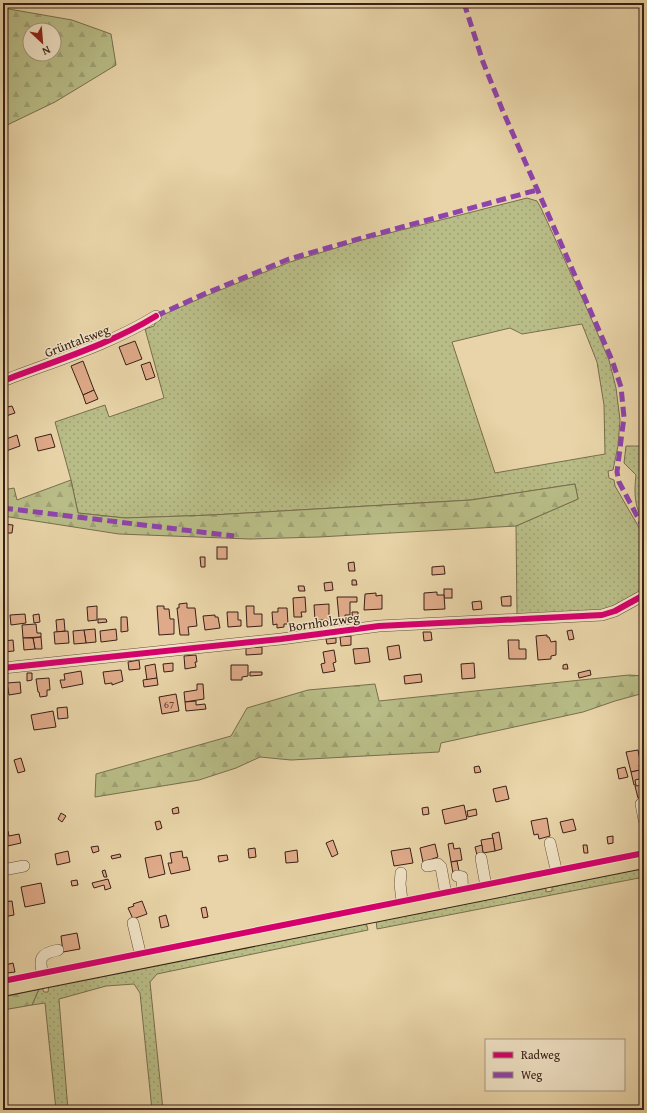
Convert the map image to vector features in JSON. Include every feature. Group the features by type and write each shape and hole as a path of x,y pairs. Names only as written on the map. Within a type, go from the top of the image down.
{"main road":[{"path":"3,989 644,861"}],"street":[{"name":"Grüntalsweg","path":"3,381 116,338 156,316"},
{"name":"Bornholzweg","path":"3,668 273,640 379,626 602,615 615,611 644,595"},
{"path":"641,804 644,820"},
{"path":"550,843 558,878"},
{"path":"481,858 487,892"},
{"path":"427,866 438,864 441,867 447,900"},
{"path":"3,870 24,866"},
{"path":"401,873 400,884 403,909"},
{"path":"457,876 462,877 463,897"},
{"path":"133,923 142,961"},
{"path":"43,981 40,962 47,952 58,950"}],"green space":[{"path":"3,8 72,20 111,34 116,65 55,102 3,127"},
{"path":"527,198 537,201 609,360 616,388 620,420 618,446 613,470 608,471 609,478 614,480 615,486 644,536 644,590 611,608 596,613 517,614 516,526 578,499 575,484 471,500 212,515 125,518 78,513 71,480 55,422 105,405 109,417 164,398 145,329 154,326 158,317 208,295 290,262 362,240","holes":["582,324 597,362 604,405 605,454 495,473 452,342 510,328 522,334"]},
{"path":"626,446 644,446 644,522 638,511 635,487 636,475 624,463"},
{"path":"71,480 78,513 125,518 212,515 471,500 575,484 578,499 516,526 319,537 250,539 119,534 3,516 3,490 14,488 17,500"},
{"path":"629,675 644,676 644,693 583,712 441,743 439,752 291,760 260,757 236,768 199,780 95,797 96,774 231,736 247,708 308,690 375,684 379,701"},
{"path":"644,866 644,877 377,929 376,920 537,887 537,890 546,888 546,892 552,891 552,887 558,886 558,883"},
{"path":"366,922 368,930 157,974 150,982 163,1110 152,1110 140,993 134,984 106,986 59,999 68,1110 56,1110 45,1003 32,1005 39,989 3,997 3,994 42,988 44,992 48,992 49,985"},
{"path":"39,989 32,1005 3,1010 3,997"}],"building":[{"path":"135,341 142,359 126,365 119,347"},
{"path":"83,361 94,390 83,395 71,366"},
{"path":"150,362 155,377 146,380 141,365"},
{"path":"94,390 98,399 86,404 83,395"},
{"path":"12,406 15,413 3,417 3,408"},
{"path":"51,434 55,447 38,451 35,438"},
{"path":"17,435 20,446 6,451 3,440"},
{"path":"3,524 13,525 12,533 3,533"},
{"path":"217,547 227,547 227,559 217,559"},
{"path":"200,557 205,557 205,567 201,567"},
{"path":"354,562 355,571 349,571 348,563"},
{"path":"444,566 445,574 432,575 432,567"},
{"path":"352,580 356,580 357,585 352,585"},
{"path":"332,582 333,590 325,591 324,583"},
{"path":"298,586 304,586 305,591 299,591"},
{"path":"444,589 452,589 452,598 444,598"},
{"path":"437,592 437,595 444,595 445,609 424,610 424,593"},
{"path":"376,593 376,596 382,595 382,609 364,610 365,594"},
{"path":"511,596 511,606 502,606 501,597"},
{"path":"305,597 306,612 301,612 302,617 294,617 293,598"},
{"path":"337,597 357,597 357,602 350,602 350,615 345,615 345,618 339,618"},
{"path":"481,601 482,609 473,610 472,602"},
{"path":"187,603 187,608 195,608 197,626 188,627 189,635 180,635 177,608 179,608 179,604"},
{"path":"329,604 329,620 315,620 314,605"},
{"path":"97,606 97,620 88,621 87,607"},
{"path":"157,606 164,606 164,609 169,609 170,619 174,619 174,634 159,635"},
{"path":"246,606 254,606 254,614 262,614 262,626 247,627"},
{"path":"278,608 287,608 288,624 284,624 284,627 277,628 277,624 273,625 272,612 278,612"},
{"path":"227,612 238,612 238,620 241,620 241,626 228,627"},
{"path":"352,612 358,612 358,624 353,624"},
{"path":"25,614 26,623 11,625 10,615"},
{"path":"39,614 40,622 34,623 33,615"},
{"path":"215,615 215,617 218,617 220,628 205,630 203,616"},
{"path":"121,617 127,617 128,631 121,632"},
{"path":"64,619 65,631 57,632 56,620"},
{"path":"98,619 106,619 107,622 98,623"},
{"path":"36,624 37,633 41,633 41,637 23,638 22,625"},
{"path":"95,629 96,642 86,643 84,630"},
{"path":"116,629 117,640 101,642 100,631"},
{"path":"84,630 86,643 74,644 73,631"},
{"path":"572,630 574,639 569,640 567,631"},
{"path":"68,631 69,643 55,644 54,632"},
{"path":"423,632 431,632 432,640 424,641"},
{"path":"547,635 551,642 556,641 556,655 551,656 551,659 538,660 536,636"},
{"path":"351,636 351,645 341,646 340,637"},
{"path":"41,637 42,649 35,649 33,638"},
{"path":"23,638 33,638 35,649 24,650"},
{"path":"336,638 336,643 327,644 326,639"},
{"path":"13,640 14,651 3,652 3,641"},
{"path":"508,640 519,640 519,649 526,649 526,659 509,659"},
{"path":"399,645 401,658 389,660 387,647"},
{"path":"262,647 262,654 246,655 246,648"},
{"path":"368,648 370,662 355,664 353,649"},
{"path":"334,650 336,662 333,663 335,671 323,673 321,664 325,663 323,652"},
{"path":"196,655 196,667 185,669 184,656"},
{"path":"139,660 140,669 129,670 128,662"},
{"path":"173,663 173,671 164,672 163,664"},
{"path":"474,663 475,678 462,679 461,664"},
{"path":"155,664 157,678 147,680 145,666"},
{"path":"567,664 568,669 563,669 563,665"},
{"path":"231,665 248,665 248,676 242,677 242,680 231,680"},
{"path":"121,670 123,681 112,685 112,683 105,684 103,672"},
{"path":"590,670 591,675 579,678 578,673"},
{"path":"81,671 83,684 62,688 60,680 65,680 64,674"},
{"path":"250,672 262,672 262,675 250,676"},
{"path":"27,673 32,673 32,680 27,681"},
{"path":"421,674 422,682 405,684 404,676"},
{"path":"49,678 50,690 47,690 47,696 40,697 36,679"},
{"path":"157,678 158,685 144,687 143,680"},
{"path":"20,682 21,693 9,695 7,683"},
{"path":"197,684 203,684 204,699 185,702 184,692 197,690"},
{"path":"176,694 179,711 162,714 159,697"},
{"path":"196,701 196,705 205,704 206,709 186,711 185,702"},
{"path":"67,707 68,718 58,719 57,708"},
{"path":"53,711 56,727 34,730 31,715"},
{"path":"638,750 641,765 639,765 640,770 631,772 626,752"},
{"path":"21,758 25,771 18,773 14,760"},
{"path":"479,766 481,772 475,773 474,767"},
{"path":"625,767 628,777 619,779 617,769"},
{"path":"644,769 644,778 635,780 636,785 634,785 631,772"},
{"path":"644,785 644,797 638,798 635,786"},
{"path":"506,786 509,799 496,802 493,789"},
{"path":"464,805 467,819 445,824 442,810"},
{"path":"178,807 179,813 173,814 172,809"},
{"path":"428,807 429,814 423,815 422,808"},
{"path":"476,809 477,815 468,817 467,811"},
{"path":"61,813 66,816 62,822 58,819"},
{"path":"547,818 550,836 539,839 538,834 534,835 531,821"},
{"path":"573,819 576,830 563,833 560,822"},
{"path":"160,821 162,828 157,830 155,822"},
{"path":"8,831 9,836 19,834 21,843 3,847 3,832"},
{"path":"499,832 502,849 495,851 492,834"},
{"path":"613,836 613,843 608,844 607,837"},
{"path":"493,838 495,851 483,853 481,840"},
{"path":"333,840 338,854 332,857 326,843"},
{"path":"453,843 454,849 460,848 462,860 451,862 448,844"},
{"path":"435,844 438,857 423,862 420,848"},
{"path":"482,845 483,853 477,855 475,847"},
{"path":"583,845 587,845 588,853 584,853"},
{"path":"98,846 99,851 93,853 91,847"},
{"path":"255,848 256,857 249,858 248,849"},
{"path":"410,848 413,863 394,866 391,851"},
{"path":"297,850 298,862 286,863 285,852"},
{"path":"68,851 70,862 57,865 55,854"},
{"path":"182,851 183,858 187,857 190,870 171,874 168,863 172,863 170,853"},
{"path":"120,854 121,857 112,859 111,856"},
{"path":"161,855 165,874 149,878 145,858"},
{"path":"227,855 228,860 219,862 218,856"},
{"path":"457,861 459,871 453,873 451,862"},
{"path":"105,870 107,877 104,877 102,871"},
{"path":"108,879 111,888 105,890 104,885 94,888 92,883"},
{"path":"77,880 78,885 72,886 71,881"},
{"path":"41,883 45,903 25,907 21,887"},
{"path":"12,901 14,915 3,917 3,902"},
{"path":"142,901 147,914 133,919 128,908 134,906 133,904"},
{"path":"206,907 208,917 203,918 201,908"},
{"path":"166,915 169,926 161,928 159,917"},
{"path":"77,933 80,949 63,952 61,936"},
{"path":"13,963 15,972 7,973 5,965"}],"marked path":[{"path":"464,3 483,62 502,109 612,360 621,387 624,417 617,472 619,482 644,529"},
{"path":"156,316 204,294 289,259 537,190"},
{"path":"3,508 234,536"}],"cycle path":[{"path":"3,381 119,336 156,316"},
{"path":"3,668 281,639 379,626 602,615 615,611 644,595"},
{"path":"3,981 644,853"}]}
